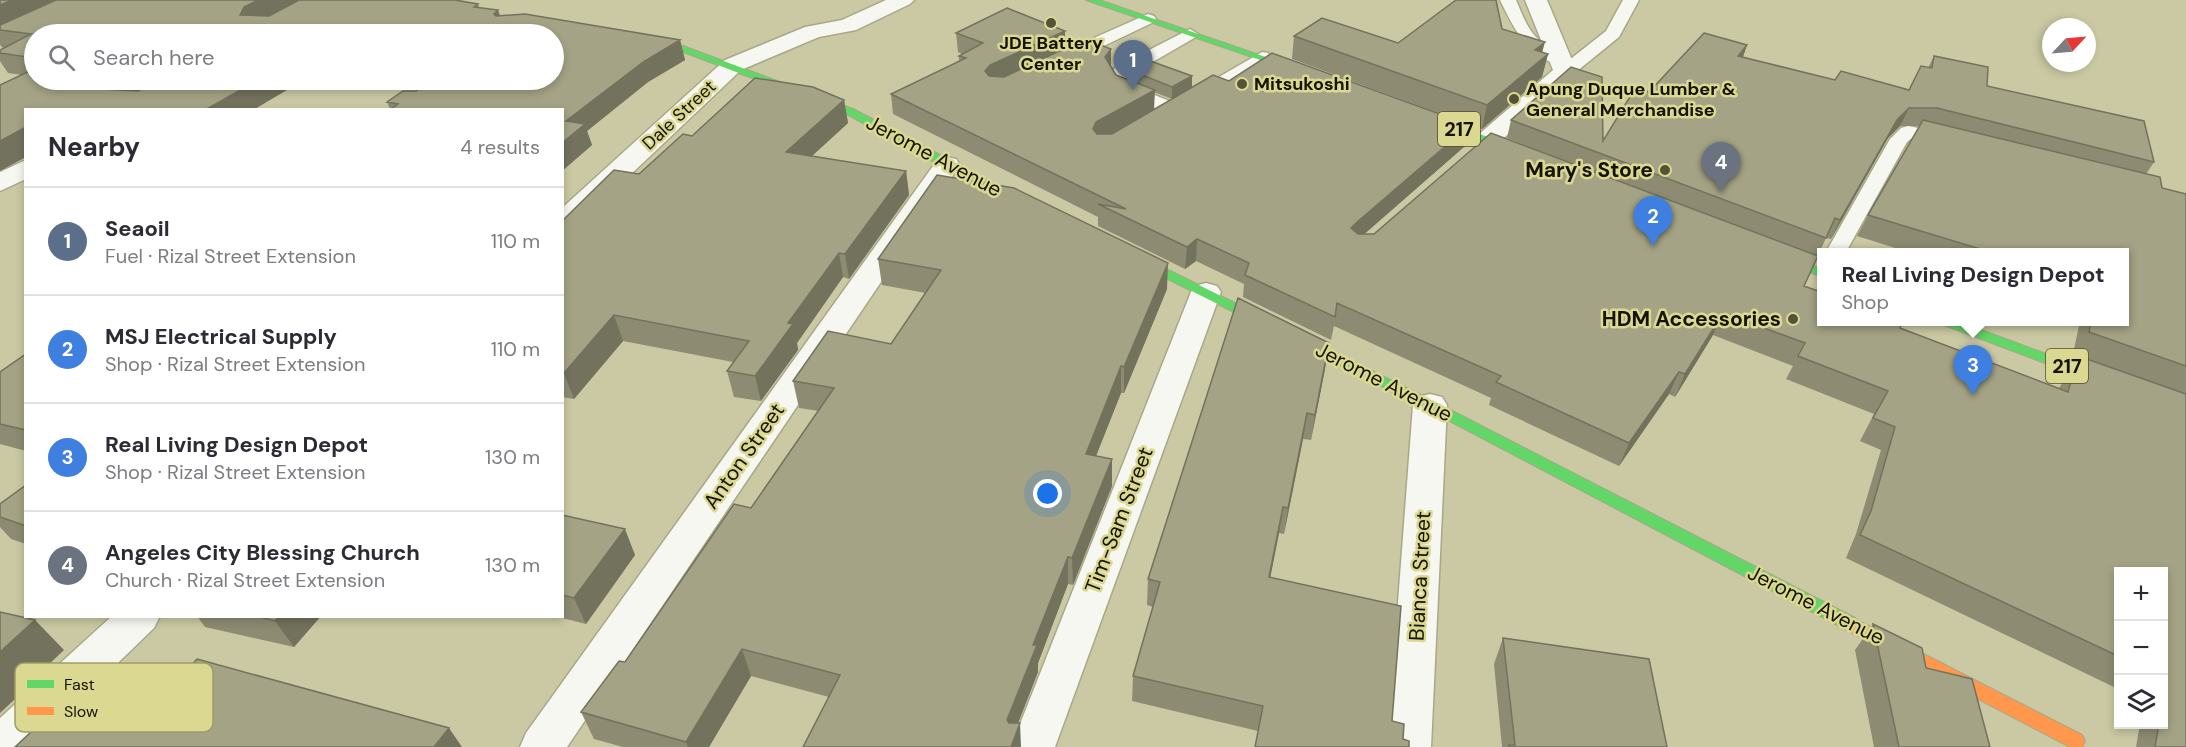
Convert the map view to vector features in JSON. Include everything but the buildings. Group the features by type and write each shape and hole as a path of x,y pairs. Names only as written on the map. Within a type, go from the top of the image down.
{"street":[{"name":"Dale Street","path":"813,32 828,19 864,0"},
{"name":"Dale Street","path":"564,222 733,65 813,32 848,25 903,0"},
{"path":"1090,0 1316,76"},
{"path":"1479,146 1563,65 1539,13 1536,0"},
{"name":"Jerome Avenue","path":"623,37 680,48 733,65 849,111 947,165 1040,211"},
{"name":"217","path":"1412,112 1479,146 1537,159"},
{"name":"Anton Street","path":"542,747 947,165"},
{"path":"0,183 24,169"},
{"name":"Jerome Avenue","path":"1113,246 1430,405 2076,741"},
{"path":"1756,247 1817,271"},
{"name":"Tim-Sam Street","path":"1033,747 1206,292"},
{"name":"217","path":"1962,326 2186,411"},
{"name":"Bianca Street","path":"1409,747 1430,405"},
{"path":"90,663 138,618"},
{"path":"0,747 16,732"}],"lane":[{"path":"1508,0 1528,41 1535,48 1563,65 1613,34 1631,0"},
{"path":"1050,65 1148,19"},
{"path":"1173,109 1123,88 1116,77 1122,71 1190,34"},
{"path":"1155,120 1262,57"},
{"path":"1838,248 1899,139 1908,132 1961,142"}],"traffic: fast":[{"path":"1090,0 1307,73"},
{"path":"638,40 680,48 849,111 947,165 1023,202"},
{"path":"1426,117 1527,155"},
{"path":"1769,252 1817,271"},
{"path":"1128,254 1430,405 1849,623"},
{"path":"1960,326 2186,411"}],"traffic: slow":[{"path":"1849,623 2076,741"}],"place":[{"name":"JDE Battery Center","path":"1051,23"},
{"name":"Mitsukoshi","path":"1242,84"},
{"name":"Seaoil","path":"1133,90"},
{"name":"Apung Duque Lumber & General Merchandise","path":"1514,99"},
{"name":"Mary's Store","path":"1665,170"},
{"name":"Angeles City Blessing Church","path":"1721,192"},
{"name":"MSJ Electrical Supply","path":"1653,246"},
{"name":"HDM Accessories","path":"1793,319"},
{"name":"Real Living Design Depot","path":"1973,395"}]}
